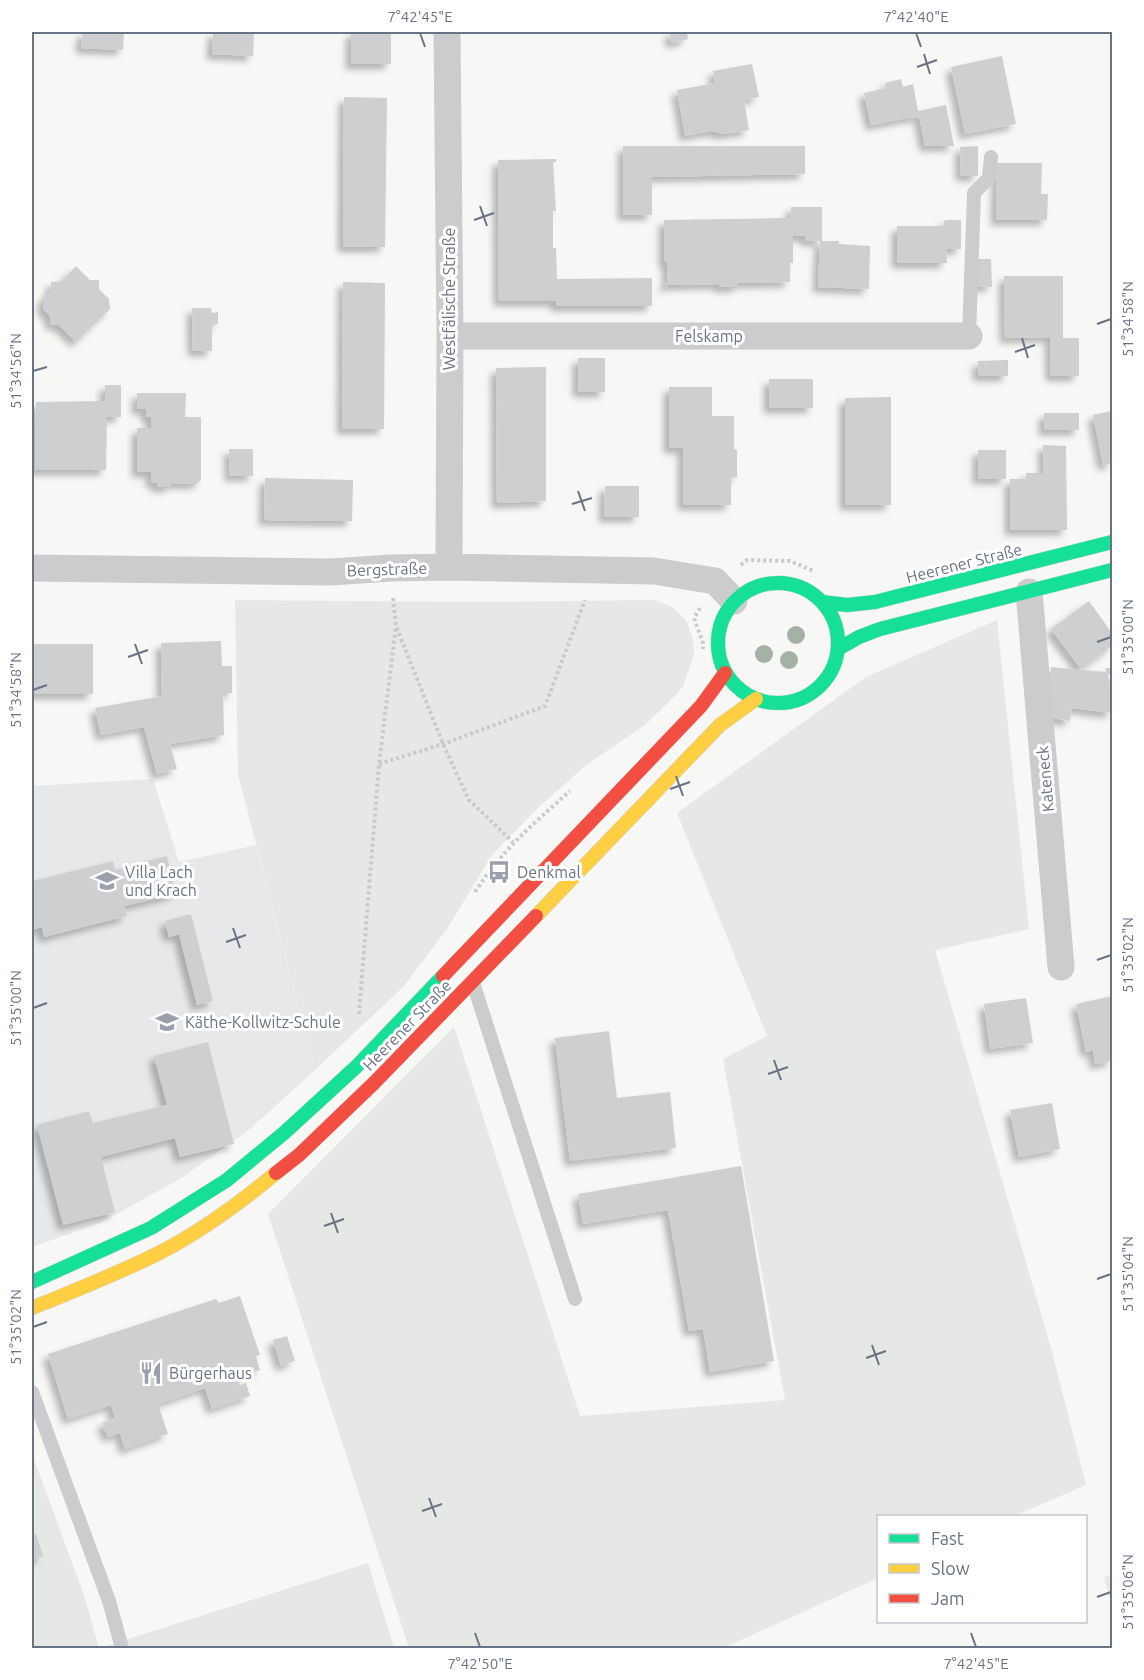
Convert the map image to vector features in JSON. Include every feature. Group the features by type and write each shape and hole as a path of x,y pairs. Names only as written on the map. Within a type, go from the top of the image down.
{"main road":[{"name":"Heerener Straße","path":"822,602 847,605 875,602 1113,542"},
{"path":"725,673 738,688 756,699 774,703 792,701 809,694 823,683 833,667 838,649 859,637 880,629 1113,570"},
{"name":"Heerener Straße","path":"32,1282 151,1228 227,1180 284,1133 364,1059 701,706 725,673 719,658 717,643 719,628 725,613 734,601 750,589 768,583 788,583 806,590 822,602 832,616 837,632 838,649"},
{"name":"Heerener Straße","path":"32,1308 98,1281 164,1250 241,1202 299,1155 374,1083 720,725 756,699"}],"street":[{"name":"Westfälische Straße","path":"447,32 450,336 449,567"},
{"name":"Felskamp","path":"450,336 969,336"},
{"name":"Bergstraße","path":"32,568 330,572 449,567 654,571 715,581"},
{"path":"715,581 734,601"},
{"name":"Kateneck","path":"1029,592 1061,967"}],"lane":[{"path":"969,336 974,193 989,178 992,157"},
{"path":"473,981 576,1299"},
{"path":"32,1392 109,1601 122,1648"}],"path":[{"path":"359,1017 379,764 396,626 391,568"},
{"path":"379,764 443,744 545,706 596,571"},
{"path":"703,654 703,643 694,618 715,581"},
{"path":"396,626 443,744 469,800 513,842"},
{"path":"472,896 491,867 513,842 573,789"}],"shaded area":[{"path":"235,600 483,602 655,600 672,607 682,616 687,622 693,640 694,655 683,686 678,693 646,724 585,766 539,807 492,855 447,929 404,986 315,1070 238,775"},
{"path":"997,620 1029,929 935,950 1051,1348 1086,1485 1016,1515 877,1515 877,1578 723,1648 409,1648 268,1214 454,1027 580,1416 785,1400 723,1059 767,1036 677,813 866,677"},
{"name":"Käthe-Kollwitz-Schule","path":"153,779 179,862 256,845 315,1070 250,1129 180,1179 100,1223 32,1247 32,786"},
{"path":"32,1454 84,1595 99,1648 32,1648"},
{"path":"368,1563 394,1648 100,1648"},
{"path":"1112,1574 1112,1607 1104,1577"}],"building":[{"path":"82,32 124,32 123,50 81,48"},
{"path":"213,32 254,32 253,56 212,54"},
{"path":"351,32 391,32 391,64 351,64"},
{"path":"669,32 687,32 688,39 672,43"},
{"path":"1002,56 1016,124 965,134 951,67"},
{"path":"752,64 759,97 744,100 749,130 724,134 711,131 685,136 677,90 715,83 713,71"},
{"path":"901,79 903,87 913,84 918,111 946,105 954,146 925,146 919,116 871,125 864,93 886,88 885,83"},
{"path":"344,97 387,98 385,247 343,247"},
{"path":"623,146 805,146 805,174 652,177 652,215 623,215"},
{"path":"978,146 978,176 961,176 960,147"},
{"path":"556,159 556,162 553,162 556,211 553,211 553,248 556,248 557,279 652,278 652,306 556,306 556,301 499,301 498,160"},
{"path":"997,163 1042,163 1041,194 1048,194 1047,220 996,220"},
{"path":"791,207 822,207 822,241 870,246 869,289 818,287 820,241 805,240 805,236 793,236 790,282 738,283 738,287 719,287 719,284 667,285 665,289 665,282 668,282 667,262 664,262 664,220 790,218"},
{"path":"946,220 961,220 961,249 946,249 947,263 897,263 897,226 944,226"},
{"path":"978,259 991,259 992,287 978,286"},
{"path":"76,266 90,280 99,280 99,289 109,299 110,309 76,342 59,325 50,324 50,316 43,309 43,299 51,291 51,282 61,282"},
{"path":"1004,276 1063,276 1063,338 1079,338 1079,376 1051,376 1050,337 1005,338"},
{"path":"343,282 385,283 384,429 342,429"},
{"path":"192,308 211,308 212,313 218,312 218,324 212,325 212,351 193,351"},
{"path":"578,358 605,358 605,392 578,392"},
{"path":"1008,360 1008,376 978,376 978,361"},
{"path":"546,367 546,501 497,503 496,368"},
{"path":"769,379 813,379 813,408 769,408"},
{"path":"105,385 121,385 121,417 107,417 106,470 35,470 36,402 105,401"},
{"path":"669,387 712,387 712,416 734,416 737,477 731,478 731,505 683,505 683,448 669,448"},
{"path":"137,393 186,393 185,417 201,417 201,480 196,484 171,483 171,487 157,487 157,482 151,483 151,472 137,472 137,428 151,428 151,417 146,417 146,409 137,409"},
{"path":"891,397 891,505 845,505 845,398"},
{"path":"1112,411 1112,463 1103,465 1093,415"},
{"path":"1044,413 1079,413 1079,430 1044,430"},
{"path":"1043,445 1066,446 1067,530 1010,530 1010,479 1026,479 1026,473 1044,473"},
{"path":"229,449 253,449 253,476 230,476"},
{"path":"978,450 1006,450 1006,479 978,479"},
{"path":"265,478 353,480 352,521 264,520"},
{"path":"605,486 639,486 639,517 604,517"},
{"path":"1089,601 1112,633 1112,646 1081,669 1051,629"},
{"path":"221,641 222,666 232,666 232,693 223,693 224,735 170,744 177,769 157,774 144,727 101,735 95,708 162,696 161,643"},
{"path":"32,644 93,644 93,694 32,694"},
{"path":"1051,667 1106,672 1106,668 1111,668 1112,675 1108,674 1112,692 1112,713 1072,708 1070,721 1046,717"},
{"path":"167,856 176,894 124,906 127,916 44,937 42,927 32,930 32,881 113,861 115,870"},
{"path":"191,914 213,1001 197,1005 179,934 169,937 165,921"},
{"path":"1112,996 1112,1061 1095,1064 1093,1050 1086,1052 1076,1004"},
{"path":"1026,998 1033,1043 990,1049 984,1004"},
{"path":"609,1031 617,1098 670,1092 676,1148 570,1161 555,1038"},
{"path":"208,1042 234,1144 180,1157 175,1138 101,1157 115,1212 63,1225 37,1125 89,1111 93,1123 167,1105 154,1056"},
{"path":"1052,1103 1060,1149 1019,1157 1010,1110"},
{"path":"741,1166 774,1361 710,1372 703,1329 689,1331 668,1210 583,1224 578,1194"},
{"name":"Bürgerhaus","path":"240,1296 260,1355 256,1356 260,1370 237,1377 240,1385 246,1383 250,1396 212,1409 205,1388 158,1404 168,1434 125,1449 120,1433 108,1437 102,1423 115,1418 111,1405 68,1419 48,1354 216,1299 219,1303"},
{"path":"287,1336 295,1361 281,1366 273,1340"},
{"path":"36,1534 43,1556 32,1560 32,1535"}],"traffic: fast":[{"path":"822,602 847,605 875,602 1112,542"},
{"path":"838,649 859,637 880,629 1112,570"},
{"path":"778,583 801,588 820,601 833,620 838,643 833,666 820,685 801,698 778,703 755,698 736,685 723,666 718,643 723,620 736,601 755,588 778,583"},
{"path":"32,1282 151,1228 227,1180 284,1133 356,1067 443,976"}],"traffic: slow":[{"path":"536,916 720,725 756,699"},
{"path":"32,1308 114,1274 178,1243 221,1215 276,1173"}],"traffic: jam":[{"path":"443,976 701,706 725,673"},
{"path":"276,1173 299,1155 374,1083 536,916"}],"place":[{"name":"Denkmal","path":"499,872"},
{"name":"Villa Lach und Krach","path":"107,881"},
{"name":"Käthe-Kollwitz-Schule","path":"167,1022"},
{"name":"Bürgerhaus","path":"151,1373"}]}
